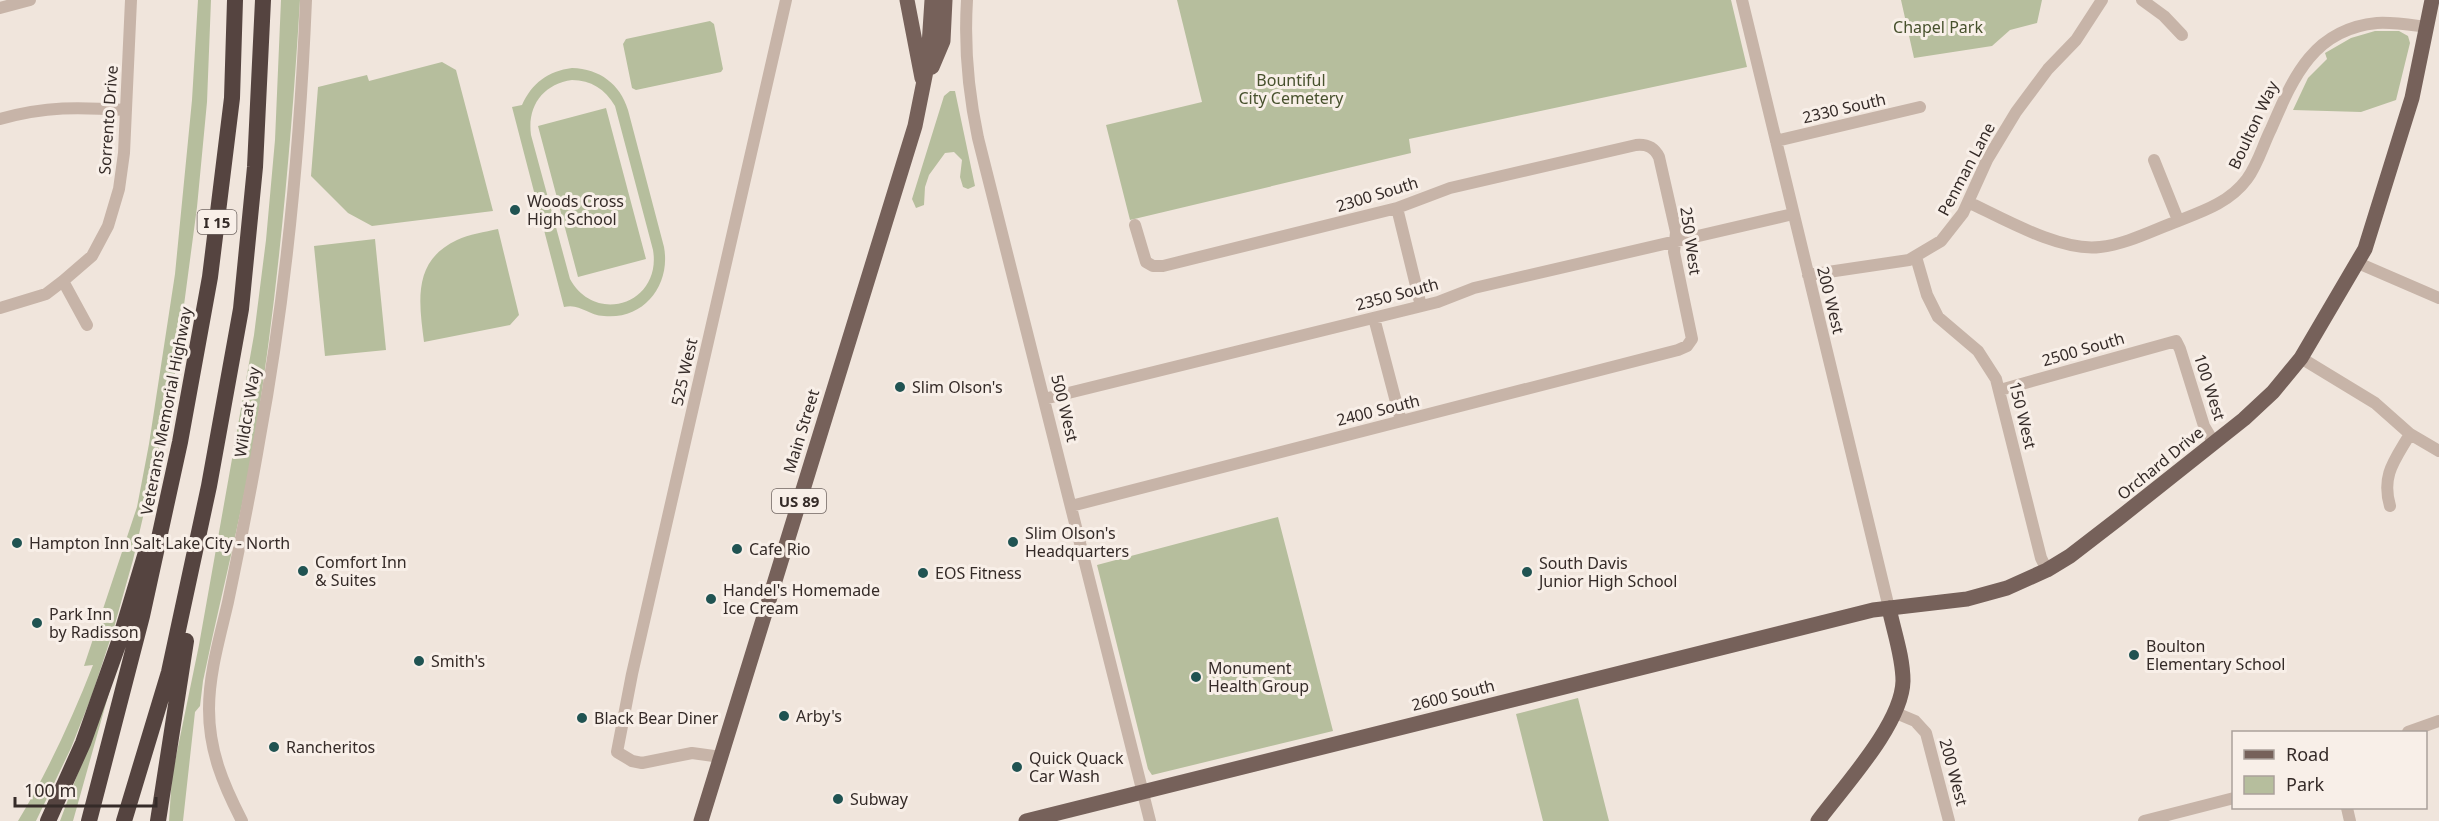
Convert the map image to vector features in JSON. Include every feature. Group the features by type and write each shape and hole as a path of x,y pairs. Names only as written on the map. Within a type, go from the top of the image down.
{"highway":[{"name":"Veterans Memorial Highway","path":"89,821 142,616 180,442 210,277 232,98 235,0"},
{"name":"I 15","path":"124,821 169,672 210,486 241,309 255,167 263,0"},
{"path":"48,821 83,743 119,642 180,442"},
{"path":"158,821 210,486"}],"main road":[{"path":"907,0 924,87"},
{"name":"US 89","path":"924,87 932,0"},
{"path":"924,87 943,41 945,0"},
{"name":"Orchard Drive","path":"1888,608 1946,602 1988,594 2048,570 2070,556 2214,443 2273,392 2301,358 2358,263 2378,213 2403,129 2432,0"},
{"name":"Main Street","path":"701,821 906,158 924,87"},
{"path":"1818,821 1887,729 1896,713 1902,693 1902,671 1888,608"},
{"name":"2600 South","path":"1026,821 1524,696 1888,608"}],"street":[{"path":"0,8 30,0"},
{"name":"Sorrento Drive","path":"0,308 46,294 92,256 108,226 119,189 126,110 131,0"},
{"name":"Wildcat Way","path":"242,821 224,785 216,762 210,736 209,701 243,534 266,406 278,322 296,154 306,0"},
{"name":"525 West","path":"721,757 692,753 642,763 632,761 617,752 629,684 786,0"},
{"name":"500 West","path":"967,0 965,44 973,114 1150,821"},
{"name":"200 West","path":"1742,0 1888,608"},
{"name":"Penman Lane","path":"1808,275 1900,262 1916,257 1933,247 1950,232 2011,119 2048,69 2076,40 2102,0"},
{"path":"2142,0 2164,16 2182,35"},
{"name":"Boulton Way","path":"1968,202 2059,243 2080,248 2113,245 2218,204 2242,186 2253,168 2295,75 2320,47 2338,35 2368,24 2389,23 2427,27"},
{"path":"0,119 27,111 68,107 126,110"},
{"name":"2330 South","path":"1776,141 1920,107"},
{"name":"2300 South","path":"1135,225 1144,259 1149,265 1163,266 1397,208 1450,188 1636,145 1650,147"},
{"name":"250 West","path":"1650,147 1659,158 1676,232 1674,252 1692,334 1691,343"},
{"path":"2154,160 2178,220"},
{"path":"1397,208 1421,306"},
{"name":"2350 South","path":"1044,399 1421,306 1444,300 1467,289 1793,214"},
{"name":"150 West","path":"1916,257 1927,296 1938,317 1978,351 1992,369 2000,390 2041,558 2048,570"},
{"path":"2358,263 2439,298"},
{"path":"63,281 87,325"},
{"path":"1374,318 1401,421"},
{"name":"2500 South","path":"2000,390 2176,341"},
{"name":"100 West","path":"2176,341 2204,426 2214,443"},
{"name":"2400 South","path":"1071,506 1678,350 1691,343"},
{"path":"2301,358 2375,403 2410,434 2439,451"},
{"path":"2390,506 2386,486 2387,477 2410,434"},
{"name":"200 West","path":"1896,713 1916,721 1926,733 1949,821"},
{"path":"2411,731 2439,721"},
{"path":"2144,821 2232,799"}],"green space":[{"path":"198,0 211,0 207,102 197,207 173,388 133,560 92,695 71,748 36,821 18,821 59,744 93,665 84,666 137,507 175,274 192,100"},
{"path":"281,0 300,0 283,219 263,382 243,498 203,681 200,706 195,712 183,821 169,821 172,776 199,645 254,335 275,140"},
{"name":"Bountiful City Cemetery","path":"1177,0 1731,0 1747,67 1409,139 1411,153 1130,220 1106,125 1202,102"},
{"name":"Chapel Park","path":"1901,0 2042,0 2037,23 2010,30 1992,46 1914,58"},
{"path":"710,21 714,24 723,69 721,72 636,90 632,88 623,44 626,39"},
{"path":"2375,31 2399,31 2408,36 2410,43 2396,100 2361,112 2293,110 2308,78 2327,59 2325,53 2351,38"},
{"path":"442,62 456,70 493,211 372,226 348,213 311,176 318,87 367,75 369,81"},
{"path":"572,68 591,71 607,80 620,93 628,110 664,247 665,261 659,287 642,306 618,316 598,315 575,307 564,307 512,107 522,105 531,90 542,79","holes":["572,80 597,87 615,106 653,250 653,268 647,284 638,295 625,302 610,304 595,302 581,293 570,279 531,135 530,124 539,98 553,86"]},
{"path":"950,91 955,91 975,186 968,189 963,187 960,177 962,160 954,152 945,153 929,175 925,187 924,205 916,208 912,199 944,96"},
{"path":"606,108 646,259 578,277 538,126"},
{"path":"498,229 519,315 510,325 424,342 420,298 425,271 432,259 442,249 457,240"},
{"path":"375,239 386,350 325,356 314,246"},
{"path":"1278,517 1333,731 1152,775 1148,769 1097,565"},
{"path":"112,682 73,821 60,821"},
{"path":"1578,698 1609,821 1543,821 1516,714"}],"place":[{"name":"Woods Cross High School","path":"515,210"},
{"name":"Slim Olson's","path":"900,387"},
{"name":"Slim Olson's Headquarters","path":"1013,542"},
{"name":"Hampton Inn Salt Lake City - North","path":"17,543"},
{"name":"Cafe Rio","path":"737,549"},
{"name":"Comfort Inn & Suites","path":"303,571"},
{"name":"South Davis Junior High School","path":"1527,572"},
{"name":"EOS Fitness","path":"923,573"},
{"name":"Handel's Homemade Ice Cream","path":"711,599"},
{"name":"Park Inn by Radisson","path":"37,623"},
{"name":"Boulton Elementary School","path":"2134,655"},
{"name":"Smith's","path":"419,661"},
{"name":"Monument Health Group","path":"1196,677"},
{"name":"Arby's","path":"784,716"},
{"name":"Black Bear Diner","path":"582,718"},
{"name":"Rancheritos","path":"274,747"},
{"name":"Quick Quack Car Wash","path":"1017,767"},
{"name":"Subway","path":"838,799"}]}
